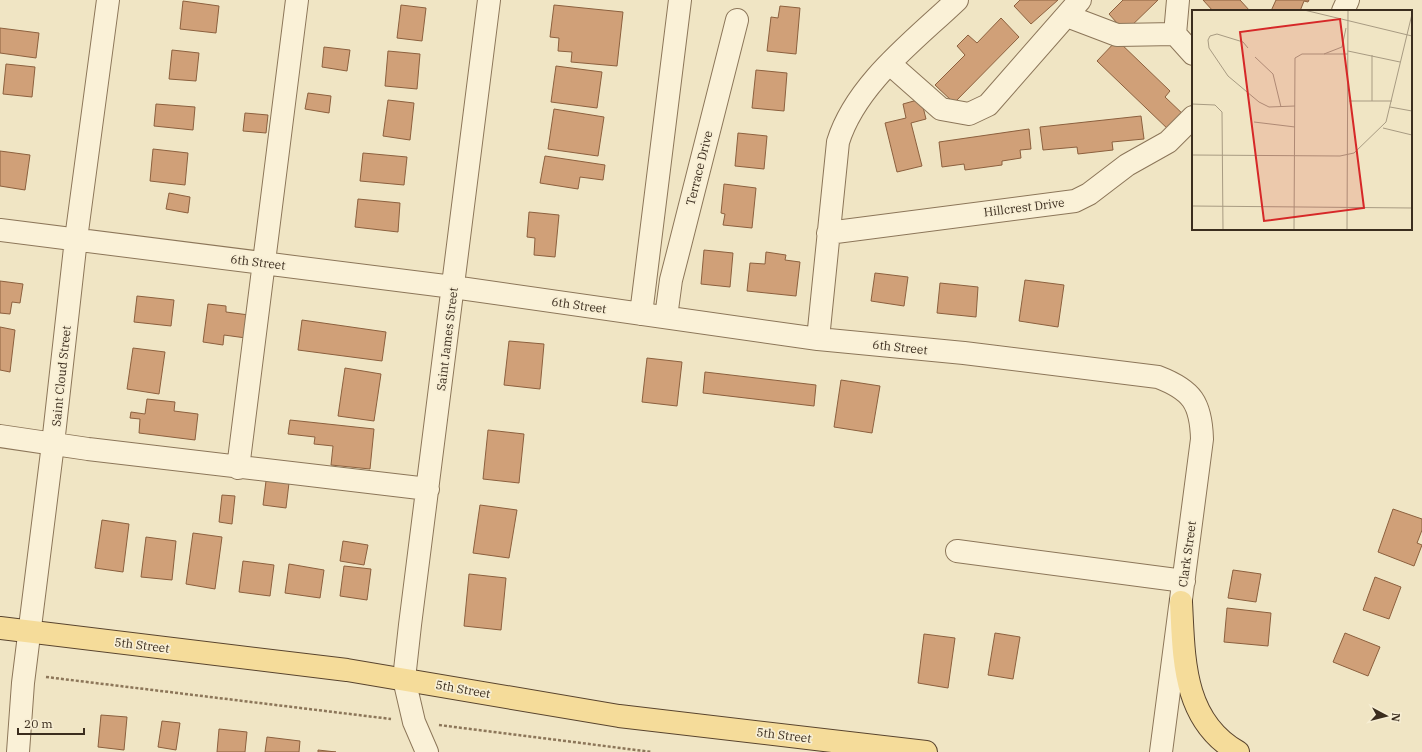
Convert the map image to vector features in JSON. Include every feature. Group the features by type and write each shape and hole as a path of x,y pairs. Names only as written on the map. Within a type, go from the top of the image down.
{"main road":[{"path":"1182,592 1185,669 1192,696 1203,718 1218,736 1238,752"},
{"name":"5th Street","path":"0,628 339,669 612,715 811,745 926,752"}],"street":[{"name":"Saint Cloud Street","path":"18,752 24,675 53,444 76,239 108,0"},
{"path":"238,468 297,0"},
{"name":"Saint James Street","path":"427,752 414,722 404,679 489,0"},
{"path":"641,314 680,0"},
{"path":"818,339 838,142 843,125 856,103 890,64 957,0"},
{"path":"1178,0 1175,34 1192,53"},
{"path":"1343,10 1348,0"},
{"path":"890,64 941,109 970,114 988,105 1073,8 1118,35 1175,34"},
{"name":"Terrace Drive","path":"666,317 671,280 737,20"},
{"name":"Hillcrest Drive","path":"828,233 1075,201 1089,194 1127,165 1168,142 1192,119"},
{"name":"6th Street","path":"0,230 453,287 818,339 964,353 1158,377"},
{"name":"Clark Street","path":"1158,377 1184,389 1196,405 1202,420 1202,439 1160,752"},
{"path":"0,436 238,468 428,489"},
{"path":"957,551 1182,592"}],"path":[{"path":"24,675 652,752"}],"building":[{"path":"1020,0 1058,0 1031,24 1014,6"},
{"path":"1123,0 1158,0 1125,32 1109,14"},
{"path":"1203,0 1240,0 1249,10 1212,10"},
{"path":"1276,0 1309,0 1308,2 1304,1 1300,10 1271,10"},
{"path":"183,1 219,6 216,33 180,29"},
{"path":"401,5 426,8 422,41 397,38"},
{"path":"554,5 623,12 617,66 571,62 572,52 558,51 559,38 550,37"},
{"path":"780,6 800,8 796,54 767,51 771,17 778,18"},
{"path":"1001,18 1019,37 954,103 935,85 965,55 957,46 968,35 977,43"},
{"path":"0,28 39,33 36,58 0,53"},
{"path":"1117,40 1170,91 1165,97 1186,117 1171,132 1097,61"},
{"path":"324,47 350,50 347,71 322,67"},
{"path":"172,50 199,53 196,81 169,79"},
{"path":"388,51 420,54 417,89 385,86"},
{"path":"6,64 35,67 32,97 3,94"},
{"path":"556,66 602,72 597,108 551,102"},
{"path":"756,70 787,73 784,111 752,108"},
{"path":"308,93 331,96 329,113 305,109"},
{"path":"921,99 926,119 911,123 922,166 897,172 885,123 906,118 903,104"},
{"path":"388,100 414,103 410,140 383,136"},
{"path":"156,104 195,107 193,130 154,126"},
{"path":"554,109 604,117 598,156 548,149"},
{"path":"245,113 268,115 266,133 243,131"},
{"path":"1141,116 1144,139 1112,142 1113,150 1078,154 1077,147 1043,150 1040,127"},
{"path":"1029,129 1031,149 1020,150 1021,158 1002,161 1002,165 965,170 964,164 942,167 939,142"},
{"path":"738,133 767,136 764,169 735,166"},
{"path":"153,149 188,153 185,185 150,181"},
{"path":"0,151 30,155 25,190 0,186"},
{"path":"363,153 407,157 404,185 360,181"},
{"path":"545,156 605,165 603,180 580,177 578,189 540,183"},
{"path":"724,184 756,188 752,228 723,225 725,214 721,213"},
{"path":"169,193 190,197 188,213 166,209"},
{"path":"358,199 400,203 398,232 355,227"},
{"path":"529,212 559,215 555,257 534,255 535,238 527,237"},
{"path":"704,250 733,253 730,287 701,284"},
{"path":"766,252 786,255 785,260 800,262 796,296 747,291 750,263 765,264"},
{"path":"875,273 908,277 904,306 871,301"},
{"path":"1025,280 1064,285 1058,327 1019,321"},
{"path":"0,281 23,284 20,303 12,302 10,314 0,313"},
{"path":"940,283 978,287 976,317 937,313"},
{"path":"137,296 174,300 171,326 134,322"},
{"path":"208,304 226,306 226,312 249,315 246,338 224,335 223,345 203,342"},
{"path":"302,320 386,332 382,361 298,350"},
{"path":"0,327 15,330 10,372 0,370"},
{"path":"509,341 544,344 540,389 504,385"},
{"path":"133,348 165,352 159,394 127,389"},
{"path":"647,358 682,362 677,406 642,402"},
{"path":"345,368 381,374 374,421 338,416"},
{"path":"705,372 816,385 814,406 703,393"},
{"path":"841,380 880,386 872,433 834,427"},
{"path":"147,399 175,402 174,411 198,414 195,440 139,433 140,419 130,418 131,412 145,414"},
{"path":"290,420 374,429 370,469 331,465 333,446 314,444 315,437 288,434"},
{"path":"488,430 524,434 519,483 483,479"},
{"path":"266,481 289,483 286,508 263,505"},
{"path":"222,495 235,496 232,524 219,522"},
{"path":"480,505 517,510 509,558 473,553"},
{"path":"1393,509 1422,519 1422,530 1417,543 1422,545 1414,566 1378,552"},
{"path":"102,520 129,524 123,572 95,568"},
{"path":"193,533 222,537 215,589 186,584"},
{"path":"146,537 176,541 172,580 141,577"},
{"path":"343,541 368,545 364,565 340,561"},
{"path":"243,561 274,565 270,596 239,592"},
{"path":"289,564 324,570 320,598 285,593"},
{"path":"344,566 371,569 367,600 340,596"},
{"path":"1233,570 1261,574 1256,602 1228,598"},
{"path":"469,574 506,578 501,630 464,626"},
{"path":"1375,577 1401,587 1389,619 1363,610"},
{"path":"1227,608 1271,613 1268,646 1224,642"},
{"path":"995,633 1020,637 1013,679 988,675"},
{"path":"1345,633 1380,647 1368,676 1333,662"},
{"path":"924,634 955,638 948,688 918,683"},
{"path":"101,715 127,717 124,750 98,747"},
{"path":"162,721 180,723 176,750 158,747"},
{"path":"219,729 247,732 245,752 217,752"},
{"path":"267,737 300,741 299,752 265,752"},
{"path":"318,750 336,752 318,752"}]}
